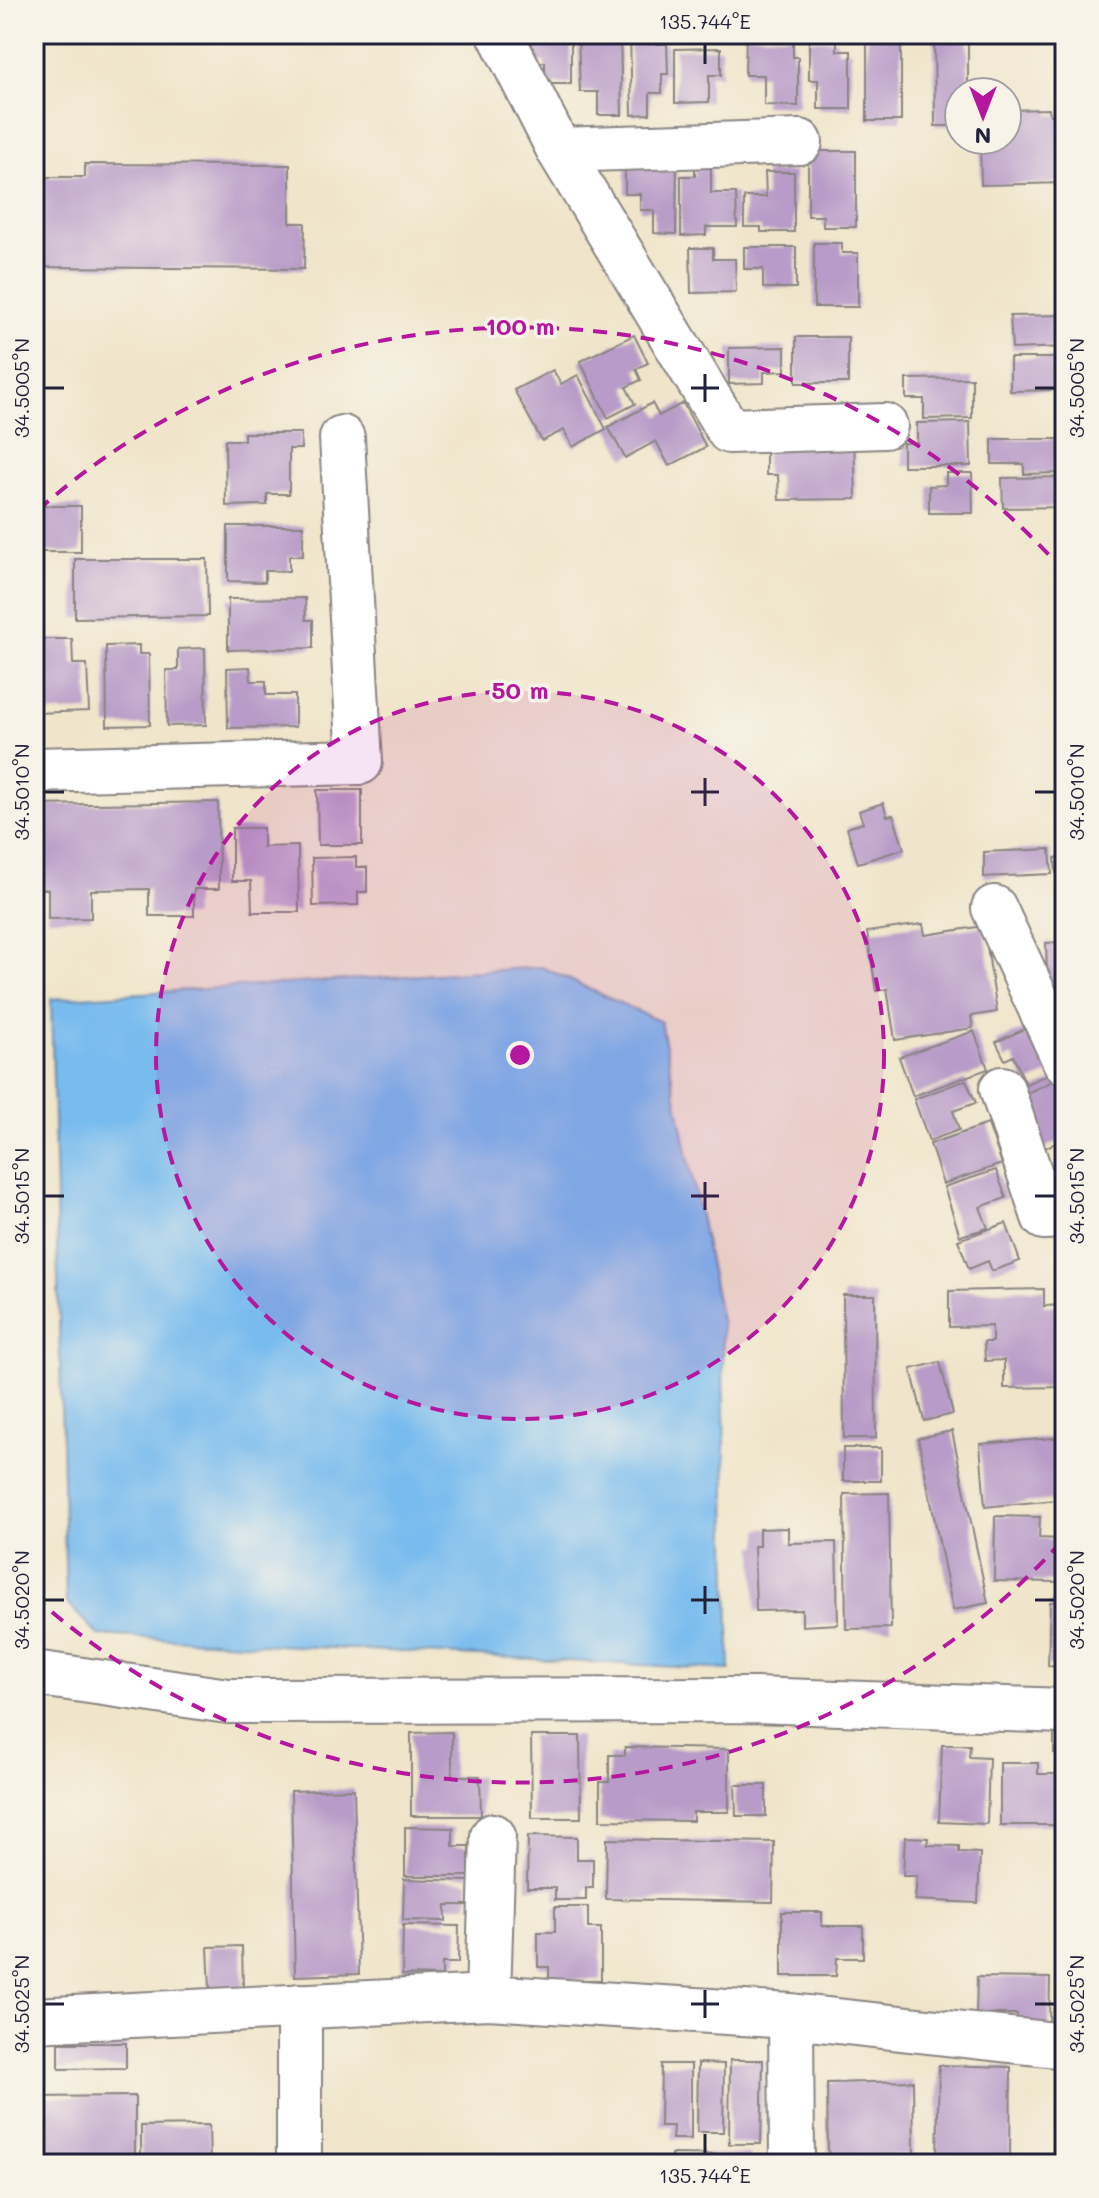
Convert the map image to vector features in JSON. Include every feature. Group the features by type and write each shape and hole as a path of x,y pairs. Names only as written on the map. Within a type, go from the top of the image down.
{"street":[{"path":"500,34 559,150 729,431 885,426"},
{"path":"559,150 800,142"},
{"path":"34,770 360,762 342,438"},
{"path":"994,908 1065,1061"},
{"path":"1002,1089 1044,1217 1065,1216"},
{"path":"34,1673 228,1701 755,1700 1065,1711"},
{"path":"488,1997 493,1836"},
{"path":"34,2020 488,1997 791,2016 1065,2046"},
{"path":"299,2006 299,2164"},
{"path":"791,2016 792,2164"}],"water":[{"path":"542,967 661,1022 722,1325 730,1670 98,1635 66,1602 51,999"}],"building":[{"path":"532,34 571,34 571,84 545,84 545,62 532,62"},
{"path":"578,34 620,34 622,115 598,115 598,92 580,92"},
{"path":"630,34 646,34 646,44 667,44 668,74 662,74 662,93 650,93 650,114 632,115"},
{"path":"867,34 901,34 901,121 867,121"},
{"path":"934,34 968,34 968,76 943,76 943,126 935,126"},
{"path":"746,35 793,36 793,57 798,57 798,106 764,105 764,75 745,75"},
{"path":"809,40 837,40 837,51 851,51 851,109 818,109 818,80 809,80"},
{"path":"721,48 721,75 709,75 709,102 675,103 675,49"},
{"path":"1049,109 1050,115 1065,115 1065,183 981,185 980,156 1023,156 1023,110"},
{"path":"808,151 856,151 856,227 823,227 823,216 808,216"},
{"path":"677,160 676,234 654,233 654,210 640,210 640,194 625,194 625,166"},
{"path":"695,163 711,163 711,193 736,193 737,227 706,227 706,235 681,236 681,176 695,176"},
{"path":"85,164 290,165 290,223 305,223 304,269 34,267 34,177 85,177"},
{"path":"765,172 794,172 794,232 761,232 761,227 744,227 744,197 766,197"},
{"path":"814,243 842,243 842,253 858,253 858,307 814,307"},
{"path":"744,247 796,247 796,288 763,288 763,269 744,269"},
{"path":"690,248 713,248 713,259 735,259 736,292 691,293"},
{"path":"1065,315 1065,347 1012,349 1010,316"},
{"path":"634,335 648,363 636,369 641,380 626,387 635,404 608,418 580,361"},
{"path":"796,337 848,337 848,383 796,383"},
{"path":"785,347 785,371 764,372 764,383 729,384 729,348"},
{"path":"1010,358 1065,358 1065,380 1060,380 1061,390 1010,391"},
{"path":"553,370 561,384 578,375 606,429 573,447 564,430 542,441 514,390"},
{"path":"972,378 972,418 924,419 924,399 906,399 906,379"},
{"path":"652,403 659,416 683,403 706,447 669,466 656,441 625,458 608,427"},
{"path":"970,422 971,466 903,466 903,443 917,443 917,423"},
{"path":"244,433 301,433 301,449 289,449 289,494 267,494 267,505 226,506 225,440 244,440"},
{"path":"854,437 856,499 779,500 778,475 766,475 766,439"},
{"path":"992,439 1065,439 1065,473 1024,474 1024,464 992,464"},
{"path":"946,473 972,473 973,513 929,513 929,486 946,485"},
{"path":"1065,477 1065,507 1003,508 1002,478"},
{"path":"34,506 81,506 81,552 34,552"},
{"path":"228,526 303,526 303,556 289,556 289,571 265,571 265,582 228,581"},
{"path":"75,559 207,559 208,616 75,618"},
{"path":"305,598 306,620 313,620 313,648 228,650 228,599"},
{"path":"34,639 72,639 73,664 87,664 89,711 34,713"},
{"path":"139,645 139,654 149,654 150,725 107,726 106,646"},
{"path":"205,648 206,725 167,726 166,670 178,670 178,649"},
{"path":"250,667 251,681 266,681 266,695 295,695 295,727 228,728 227,668"},
{"path":"317,790 362,790 362,845 318,845"},
{"path":"218,802 219,889 194,889 194,916 149,916 149,889 91,890 91,918 48,919 48,889 34,889 34,805"},
{"path":"883,803 887,816 893,815 904,849 858,863 847,828 863,823 859,811"},
{"path":"232,828 263,828 263,847 298,846 299,912 252,912 251,881 232,881"},
{"path":"1050,849 1052,874 984,877 984,852"},
{"path":"356,857 356,867 367,867 367,892 358,892 358,905 313,906 312,858"},
{"path":"1065,857 1065,872 1056,873 1055,858"},
{"path":"923,924 925,935 984,926 997,1012 971,1016 973,1028 895,1040 887,989 876,991 867,932"},
{"path":"1065,942 1065,1006 1048,1007 1046,943"},
{"path":"1031,1026 1053,1072 1026,1084 1013,1056 1005,1060 996,1042"},
{"path":"974,1031 988,1069 913,1096 899,1057"},
{"path":"1057,1079 1065,1096 1065,1139 1042,1149 1018,1097"},
{"path":"966,1080 976,1103 953,1111 959,1130 929,1141 914,1099"},
{"path":"988,1124 1002,1164 943,1184 930,1144"},
{"path":"996,1170 1006,1198 980,1207 988,1228 960,1236 944,1187"},
{"path":"1006,1223 1020,1261 992,1271 988,1261 969,1269 958,1240"},
{"path":"1044,1289 1044,1306 1065,1305 1065,1387 1004,1388 1004,1360 985,1361 984,1342 992,1342 992,1326 949,1327 949,1291"},
{"path":"843,1295 875,1295 876,1438 844,1438"},
{"path":"940,1362 953,1414 924,1421 911,1369"},
{"path":"952,1431 988,1603 953,1610 918,1438"},
{"path":"1065,1437 1065,1499 985,1507 980,1444"},
{"path":"843,1448 881,1448 881,1481 843,1481"},
{"path":"889,1493 891,1628 846,1629 844,1494"},
{"path":"995,1516 1040,1517 1039,1538 1060,1539 1060,1582 994,1581"},
{"path":"788,1528 788,1543 836,1542 838,1624 802,1626 802,1610 756,1611 754,1546 759,1546 759,1529"},
{"path":"1050,1602 1065,1602 1065,1667 1048,1666"},
{"path":"1054,1731 1065,1731 1065,1754 1054,1753"},
{"path":"452,1732 452,1776 480,1776 481,1816 411,1816 411,1733"},
{"path":"531,1736 580,1736 581,1818 532,1818"},
{"path":"942,1745 970,1745 969,1757 989,1758 987,1824 939,1822"},
{"path":"625,1747 729,1749 729,1812 693,1812 693,1821 600,1820 600,1782 609,1782 609,1755 625,1755"},
{"path":"1000,1763 1038,1763 1038,1774 1065,1774 1065,1825 1000,1825"},
{"path":"735,1785 766,1785 766,1816 736,1816"},
{"path":"354,1789 359,1974 295,1976 291,1791"},
{"path":"405,1827 453,1828 453,1846 469,1846 469,1876 405,1876"},
{"path":"528,1836 577,1837 577,1859 593,1859 593,1888 586,1888 586,1900 555,1900 555,1888 527,1888"},
{"path":"905,1837 928,1838 927,1845 959,1846 959,1852 980,1853 978,1903 915,1900 917,1876 903,1876"},
{"path":"607,1839 774,1842 773,1902 606,1899"},
{"path":"404,1879 469,1881 468,1905 446,1905 446,1921 403,1920"},
{"path":"555,1907 588,1907 588,1928 601,1928 601,1980 549,1980 549,1967 538,1967 538,1932 555,1932"},
{"path":"782,1912 822,1912 822,1926 863,1926 863,1958 837,1958 836,1976 782,1976"},
{"path":"403,1925 459,1926 458,1963 442,1963 442,1976 402,1975"},
{"path":"242,1946 243,1989 210,1989 208,1947"},
{"path":"977,1977 1050,1978 1049,2026 1016,2026 1017,2014 976,2014"},
{"path":"59,2043 126,2043 126,2068 59,2069"},
{"path":"730,2060 763,2060 761,2144 729,2144"},
{"path":"698,2063 724,2064 723,2132 697,2132"},
{"path":"661,2064 691,2064 691,2139 672,2139 673,2126 660,2126"},
{"path":"939,2065 1011,2067 1010,2156 998,2155 997,2164 937,2164"},
{"path":"913,2081 914,2155 828,2157 827,2083"},
{"path":"135,2096 135,2164 34,2164 34,2097"},
{"path":"209,2125 210,2164 141,2164 141,2126"},
{"path":"671,2154 749,2155 749,2164 671,2164"}]}
